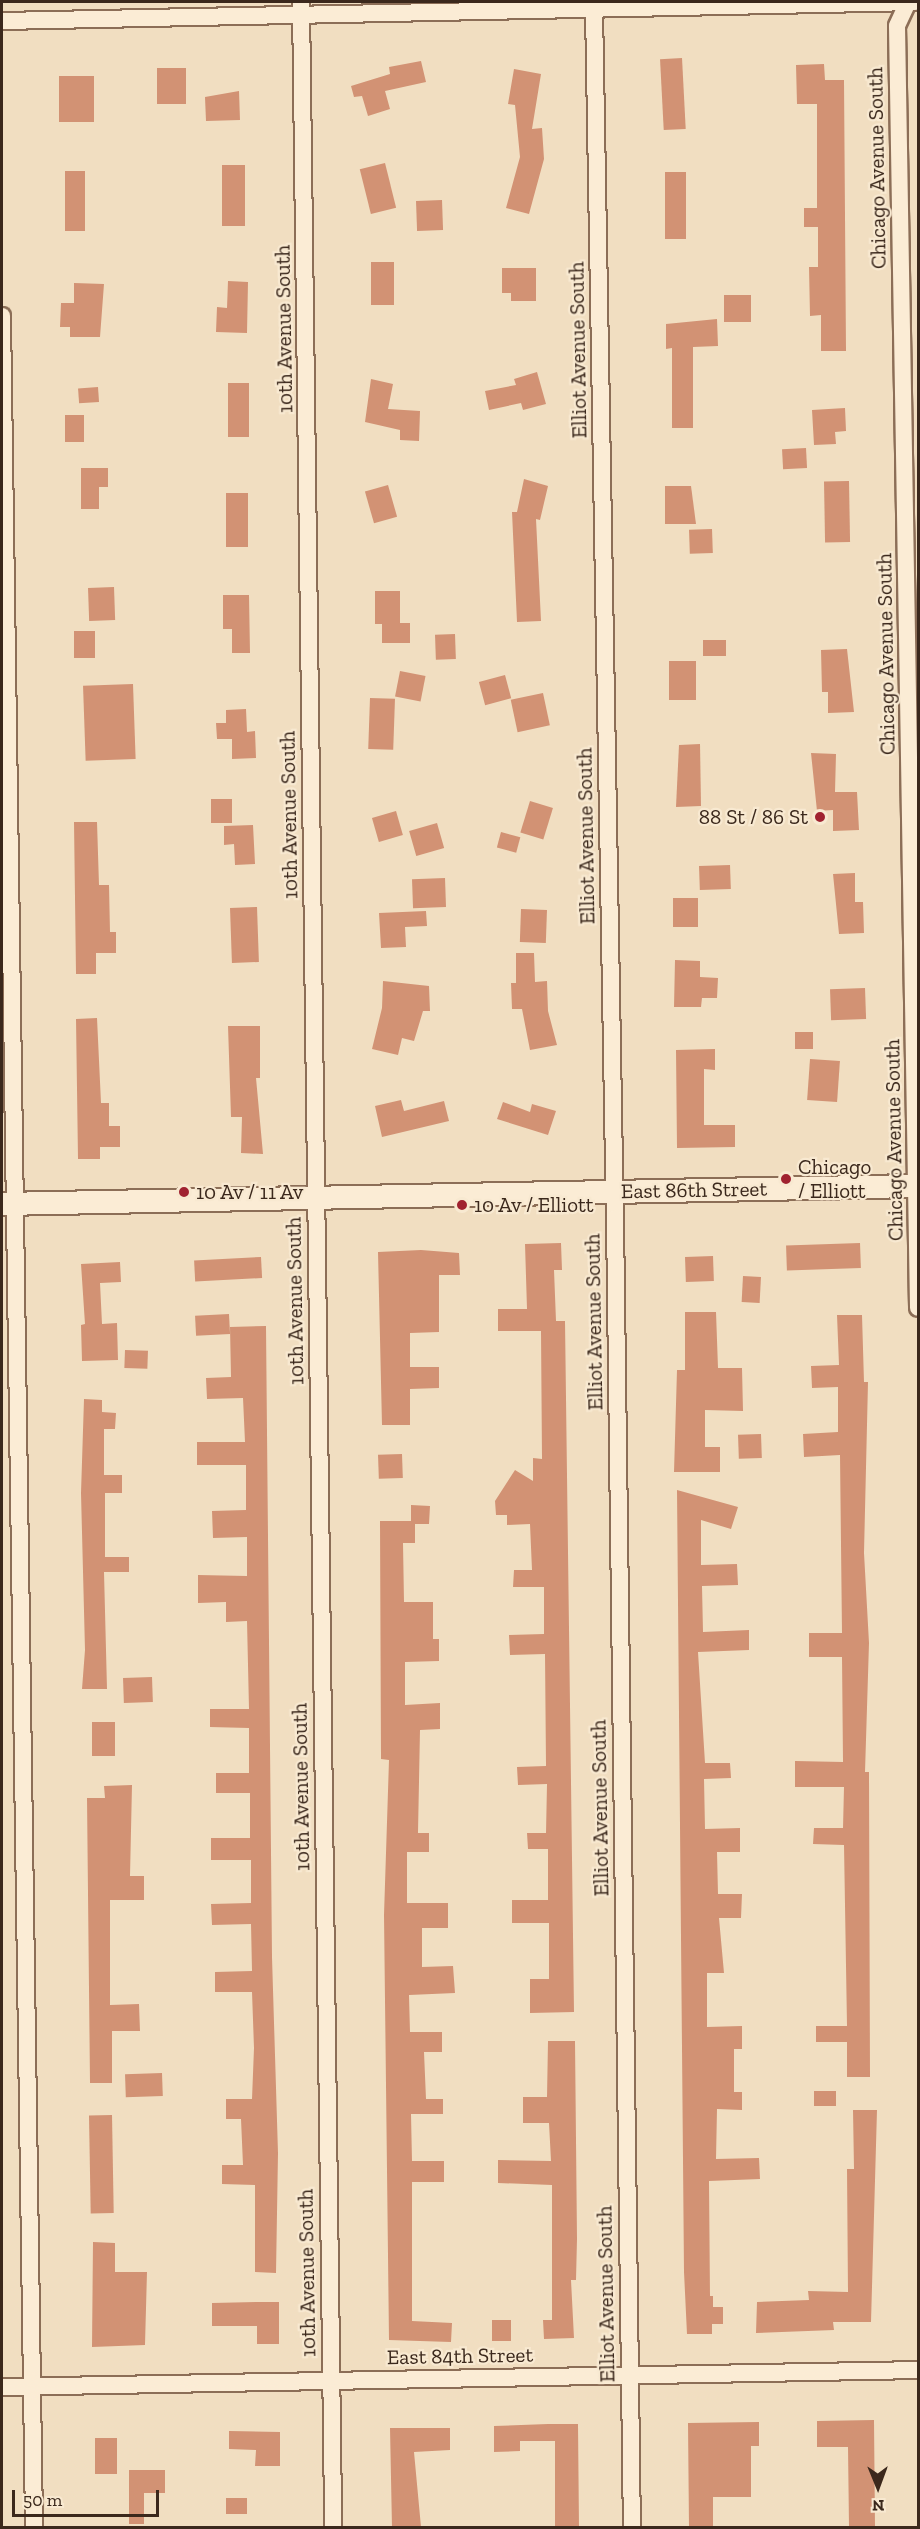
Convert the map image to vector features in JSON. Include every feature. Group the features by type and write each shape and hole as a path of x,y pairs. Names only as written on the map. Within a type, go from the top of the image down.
{"street":[{"path":"2,21 302,8 594,8 630,5 911,2"},
{"name":"Chicago Avenue South","path":"911,2 897,26 918,1186 918,1308"},
{"name":"10th Avenue South","path":"302,8 333,2528"},
{"name":"Elliot Avenue South","path":"594,8 615,1192 632,2528"},
{"path":"2,316 9,1204 34,2528"},
{"name":"East 86th Street","path":"9,1204 918,1186"},
{"name":"East 84th Street","path":"2,2387 918,2370"}],"building":[{"path":"682,58 686,129 664,130 660,59"},
{"path":"421,61 426,82 385,91 390,109 368,116 362,96 354,97 351,86 390,74 389,67"},
{"path":"824,64 825,80 844,80 846,351 821,351 821,315 810,316 809,267 818,267 818,227 804,227 804,208 817,208 817,104 797,104 796,65"},
{"path":"157,68 186,68 186,104 157,104"},
{"path":"514,69 541,74 532,129 542,128 544,159 529,214 506,208 520,157 515,105 508,104"},
{"path":"59,76 94,76 94,122 59,122"},
{"path":"239,91 240,120 206,121 205,97"},
{"path":"385,163 396,208 371,214 360,169"},
{"path":"222,165 245,165 245,226 222,226"},
{"path":"65,171 85,171 85,231 65,231"},
{"path":"665,172 686,172 686,239 665,239"},
{"path":"442,200 443,230 417,231 416,201"},
{"path":"371,262 394,262 394,305 371,305"},
{"path":"502,268 536,268 536,301 511,301 511,293 502,293"},
{"path":"228,281 248,282 247,333 216,332 217,307 227,308"},
{"path":"74,283 104,284 100,337 70,337 70,327 60,327 61,303 74,303"},
{"path":"724,295 751,295 751,322 724,322"},
{"path":"717,319 718,346 693,347 693,428 672,428 672,348 666,349 666,324"},
{"path":"537,372 546,404 523,410 521,403 489,410 485,391 516,385 514,379"},
{"path":"371,379 393,384 388,409 420,411 419,441 400,440 400,430 365,422"},
{"path":"228,383 249,383 249,437 228,437"},
{"path":"98,387 99,402 79,403 78,388"},
{"path":"845,408 846,431 835,432 836,444 814,445 812,410"},
{"path":"65,415 84,415 84,442 65,442"},
{"path":"806,448 807,468 783,469 782,449"},
{"path":"81,468 108,468 108,487 99,487 99,509 81,509"},
{"path":"524,479 548,486 540,520 536,519 541,621 517,622 512,512 517,512"},
{"path":"824,481 849,481 850,542 825,542"},
{"path":"388,485 397,517 374,523 365,492"},
{"path":"665,486 691,486 696,524 665,524"},
{"path":"226,493 248,493 248,547 226,547"},
{"path":"712,529 713,553 690,554 689,530"},
{"path":"114,587 115,620 89,621 88,588"},
{"path":"375,591 400,591 400,623 410,623 410,643 382,643 382,624 375,624"},
{"path":"223,595 249,595 250,653 232,653 232,629 223,629"},
{"path":"74,631 95,631 95,658 74,658"},
{"path":"455,634 456,659 436,660 435,635"},
{"path":"703,640 726,640 726,656 703,656"},
{"path":"847,649 854,712 828,713 828,692 822,692 821,650"},
{"path":"669,661 696,661 696,700 669,700"},
{"path":"400,671 426,676 421,701 395,697"},
{"path":"505,675 511,698 485,705 479,682"},
{"path":"133,684 136,759 86,761 83,686"},
{"path":"543,693 550,725 518,732 511,700"},
{"path":"370,698 395,699 393,750 368,749"},
{"path":"246,709 247,732 255,731 256,758 232,759 232,739 217,739 216,723 226,723 226,710"},
{"path":"700,744 701,806 676,807 679,745"},
{"path":"811,753 836,754 835,792 857,792 859,830 833,831 833,810 817,811"},
{"path":"211,799 232,799 232,823 211,823"},
{"path":"530,801 553,808 543,840 520,833"},
{"path":"396,811 403,835 379,842 372,818"},
{"path":"74,822 97,822 99,885 109,885 110,932 116,932 116,953 96,953 96,974 76,974"},
{"path":"437,823 444,848 416,856 409,831"},
{"path":"253,825 255,864 235,865 234,844 224,845 224,826"},
{"path":"501,832 520,837 516,853 497,847"},
{"path":"730,865 731,889 700,890 699,866"},
{"path":"855,873 855,902 863,902 864,933 839,934 833,874"},
{"path":"445,878 446,907 413,908 412,879"},
{"path":"673,898 698,898 698,927 673,927"},
{"path":"257,907 259,962 232,963 230,908"},
{"path":"521,909 547,910 546,943 520,942"},
{"path":"426,911 427,926 405,927 406,947 381,948 379,913"},
{"path":"516,953 534,953 535,982 547,981 548,1011 557,1045 530,1050 522,1009 512,1009 511,983 516,983"},
{"path":"675,960 700,961 700,977 718,978 717,998 702,998 701,1007 674,1007"},
{"path":"383,981 429,986 430,1011 423,1011 414,1041 402,1038 398,1055 372,1049 382,1008"},
{"path":"865,988 866,1019 831,1020 830,989"},
{"path":"97,1018 101,1103 109,1103 109,1126 120,1126 120,1147 100,1147 100,1159 78,1159 76,1019"},
{"path":"228,1026 260,1026 260,1078 256,1078 263,1154 241,1153 242,1117 231,1117"},
{"path":"795,1032 813,1032 813,1049 795,1049"},
{"path":"715,1049 715,1070 704,1069 704,1125 735,1125 735,1147 677,1148 676,1050"},
{"path":"810,1059 840,1061 837,1102 807,1100"},
{"path":"401,1100 404,1111 444,1101 449,1121 382,1137 375,1106"},
{"path":"503,1102 530,1112 532,1104 556,1111 548,1135 497,1119"},
{"path":"561,1243 562,1270 554,1270 556,1321 565,1321 574,2012 530,2013 530,1979 549,1979 549,1923 512,1923 512,1900 548,1900 548,1849 528,1849 527,1833 546,1833 547,1784 518,1785 517,1767 546,1766 545,1654 510,1655 509,1635 544,1634 544,1587 513,1587 514,1570 532,1570 530,1524 507,1525 507,1515 496,1515 495,1501 515,1470 533,1481 533,1458 542,1459 541,1331 498,1331 498,1309 527,1309 525,1244"},
{"path":"860,1243 861,1268 787,1271 786,1246"},
{"path":"421,1250 459,1253 460,1275 439,1275 439,1332 410,1333 410,1367 439,1367 439,1388 410,1389 410,1425 382,1425 378,1252"},
{"path":"713,1256 714,1281 686,1282 685,1257"},
{"path":"261,1257 262,1278 195,1281 194,1261"},
{"path":"120,1262 121,1282 100,1283 102,1324 117,1323 118,1360 82,1361 81,1325 85,1324 81,1264"},
{"path":"743,1276 761,1277 760,1303 742,1302"},
{"path":"685,1312 716,1312 718,1368 742,1368 743,1411 705,1410 705,1447 720,1447 720,1472 674,1472 677,1370 685,1370"},
{"path":"229,1314 230,1334 196,1336 195,1316"},
{"path":"837,1315 862,1315 864,1382 868,1382 864,1553 869,1643 865,1772 869,1772 870,2077 847,2077 847,2042 816,2042 816,2026 847,2026 844,1845 813,1844 814,1828 843,1828 844,1787 795,1787 795,1761 843,1762 842,1657 809,1657 809,1633 842,1633 840,1455 804,1457 803,1434 838,1432 838,1387 812,1388 811,1366 839,1365"},
{"path":"266,1326 272,1957 278,2153 276,2273 255,2272 255,2185 222,2184 222,2165 243,2165 241,2119 226,2119 226,2099 252,2099 254,2048 252,1992 215,1992 215,1972 252,1971 251,1924 212,1925 211,1904 251,1903 251,1860 211,1860 211,1838 250,1838 250,1793 216,1793 216,1773 249,1773 249,1728 210,1727 210,1709 249,1709 247,1621 226,1622 226,1602 198,1603 198,1575 247,1576 247,1537 213,1538 212,1511 246,1510 246,1465 197,1465 197,1442 245,1442 243,1398 207,1399 206,1378 231,1377 230,1327"},
{"path":"125,1350 148,1351 147,1369 124,1368"},
{"path":"84,1399 102,1400 102,1412 116,1413 115,1429 104,1429 104,1475 122,1475 122,1493 105,1493 105,1557 129,1557 129,1572 104,1572 107,1689 82,1689 85,1650 81,1493"},
{"path":"761,1434 762,1458 739,1459 738,1435"},
{"path":"402,1454 403,1478 379,1479 378,1455"},
{"path":"677,1490 738,1507 731,1529 701,1520 701,1565 737,1564 738,1585 702,1586 703,1632 749,1630 749,1650 698,1652 705,1763 730,1763 731,1778 704,1779 705,1829 740,1828 740,1852 717,1852 718,1894 742,1894 741,1918 719,1918 724,1973 707,1973 707,2027 742,2026 742,2049 734,2049 734,2092 742,2092 742,2110 717,2109 716,2159 759,2158 760,2179 709,2181 710,2296 713,2296 713,2307 723,2307 723,2324 712,2324 712,2334 687,2334 684,2272"},
{"path":"411,1505 430,1506 429,1524 415,1524 415,1543 403,1543 404,1602 433,1602 433,1639 439,1639 439,1661 405,1662 405,1705 440,1703 440,1729 420,1730 418,1833 429,1833 429,1852 407,1852 407,1903 448,1903 448,1928 422,1928 422,1967 453,1966 455,1993 409,1995 410,2032 442,2032 442,2052 424,2052 426,2099 443,2099 443,2114 411,2114 412,2161 444,2161 444,2182 412,2182 412,2321 452,2323 451,2342 389,2340 384,1915 389,1760 381,1759 380,1521 411,1521"},
{"path":"152,1677 153,1702 124,1703 123,1678"},
{"path":"92,1722 115,1722 115,1756 92,1756"},
{"path":"132,1785 130,1876 144,1876 144,1900 110,1900 110,2005 139,2004 140,2031 112,2031 112,2083 90,2083 87,1798 105,1798 104,1786"},
{"path":"548,2041 575,2041 577,2239 576,2280 571,2280 574,2338 544,2339 543,2320 552,2320 552,2185 498,2183 498,2160 551,2161 549,2123 523,2123 523,2097 547,2097"},
{"path":"162,2073 163,2096 126,2097 125,2074"},
{"path":"814,2091 836,2091 836,2106 814,2106"},
{"path":"853,2110 877,2110 871,2322 833,2322 834,2330 756,2333 757,2302 809,2300 808,2291 848,2292 847,2169 854,2169"},
{"path":"89,2115 112,2115 114,2213 91,2213"},
{"path":"93,2242 115,2243 115,2272 147,2272 145,2345 92,2347"},
{"path":"279,2302 279,2344 257,2344 257,2326 212,2326 212,2303"},
{"path":"492,2320 511,2320 511,2341 492,2341"},
{"path":"874,2420 875,2527 849,2527 848,2447 817,2447 817,2421"},
{"path":"759,2422 759,2446 751,2446 751,2497 713,2497 713,2528 689,2528 688,2423"},
{"path":"578,2424 579,2528 555,2528 555,2441 520,2441 520,2451 494,2452 494,2426"},
{"path":"390,2428 450,2428 450,2450 414,2452 421,2527 392,2528"},
{"path":"229,2431 280,2432 280,2466 255,2466 256,2450 229,2449"},
{"path":"95,2438 117,2438 117,2474 95,2474"},
{"path":"129,2470 165,2470 165,2493 144,2493 144,2524 129,2524"},
{"path":"226,2498 247,2498 247,2514 226,2514"}],"place":[{"name":"88 St / 86 St","path":"820,817"},
{"name":"Chicago / Elliott","path":"786,1179"},
{"name":"10 Av / 11 Av","path":"184,1192"},
{"name":"10 Av / Elliott","path":"462,1205"}]}
